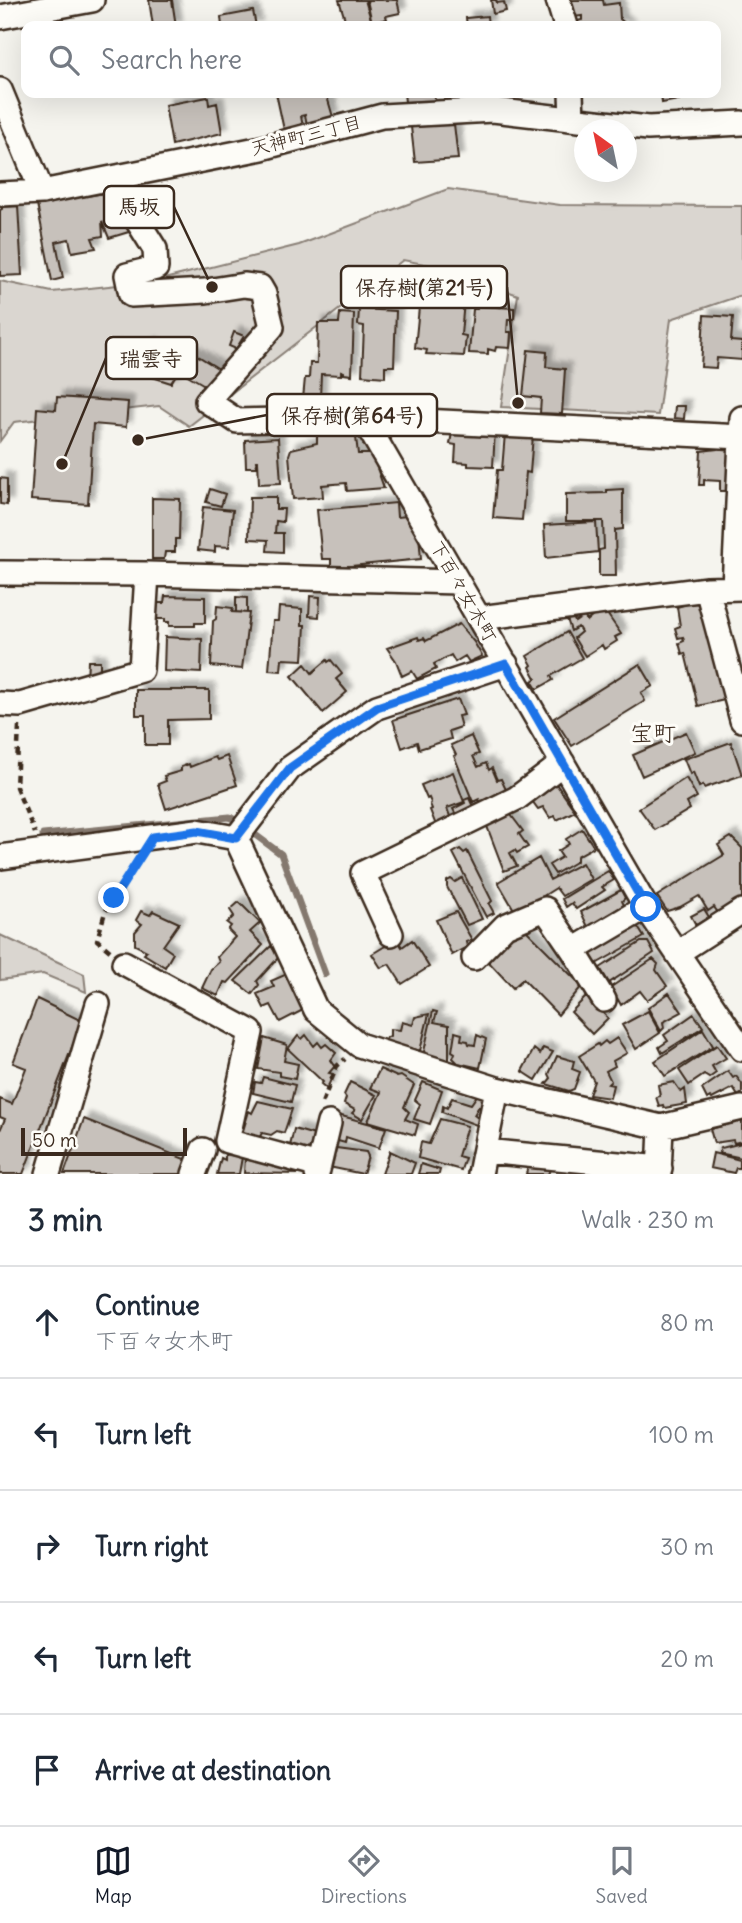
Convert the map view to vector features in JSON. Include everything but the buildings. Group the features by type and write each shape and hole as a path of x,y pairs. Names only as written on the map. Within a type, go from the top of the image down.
{"street":[{"path":"0,17 92,0"},
{"path":"558,0 564,21"},
{"path":"0,90 43,192"},
{"path":"571,98 572,119"},
{"name":"天神町三丁目","path":"0,194 43,192 262,148 382,116 493,110 648,128 742,123"},
{"path":"121,176 125,201 155,249 156,268 127,275 131,295 206,291 244,285 260,287 264,294 272,327 207,401 237,421 363,418 741,431 738,588 707,589 479,618"},
{"name":"下百々女木町","path":"363,418 646,907 742,1049"},
{"path":"0,573 458,582"},
{"path":"10,704 141,670 147,574"},
{"path":"707,589 742,720"},
{"path":"236,838 290,768 377,707 506,664"},
{"path":"391,934 363,873 517,798 563,763"},
{"path":"0,857 197,831 236,838"},
{"path":"236,838 316,1010 359,1045 498,1089 662,1126 742,1108"},
{"path":"573,950 646,907"},
{"path":"474,958 505,926 545,909 604,999"},
{"path":"677,953 742,911"},
{"path":"124,963 251,1031 227,1140 318,1170 329,1123"},
{"path":"48,1174 98,1004"},
{"path":"480,1174 498,1089"},
{"path":"485,1151 659,1171 662,1126"},
{"path":"194,1174 203,1150"}],"path":[{"path":"10,704 16,787 43,852"},
{"path":"124,963 97,940 105,912 153,837"},
{"path":"329,1123 316,1117 337,1066 359,1045"}],"shaded area":[{"path":"448,189 560,205 742,206 742,295 671,319 658,415 501,407 518,295 440,267 403,260 189,426 159,406 14,422 0,441 0,281 52,292 156,281 299,245"},
{"path":"0,935 84,974 86,992 43,974 0,980"}],"waterway":[{"path":"43,835 230,817 239,823"},
{"path":"250,831 281,854 325,974"}],"place":[{"name":"馬坂","path":"212,287"},
{"name":"保存樹(第21号)","path":"518,403"},
{"name":"保存樹(第64号)","path":"138,440"},
{"name":"瑞雲寺","path":"62,464"}],"district":[{"name":"宝町","path":"653,733"}],"route":[{"path":"114,898 153,837 197,831 236,838 290,768 377,707 506,664 646,907"}]}
